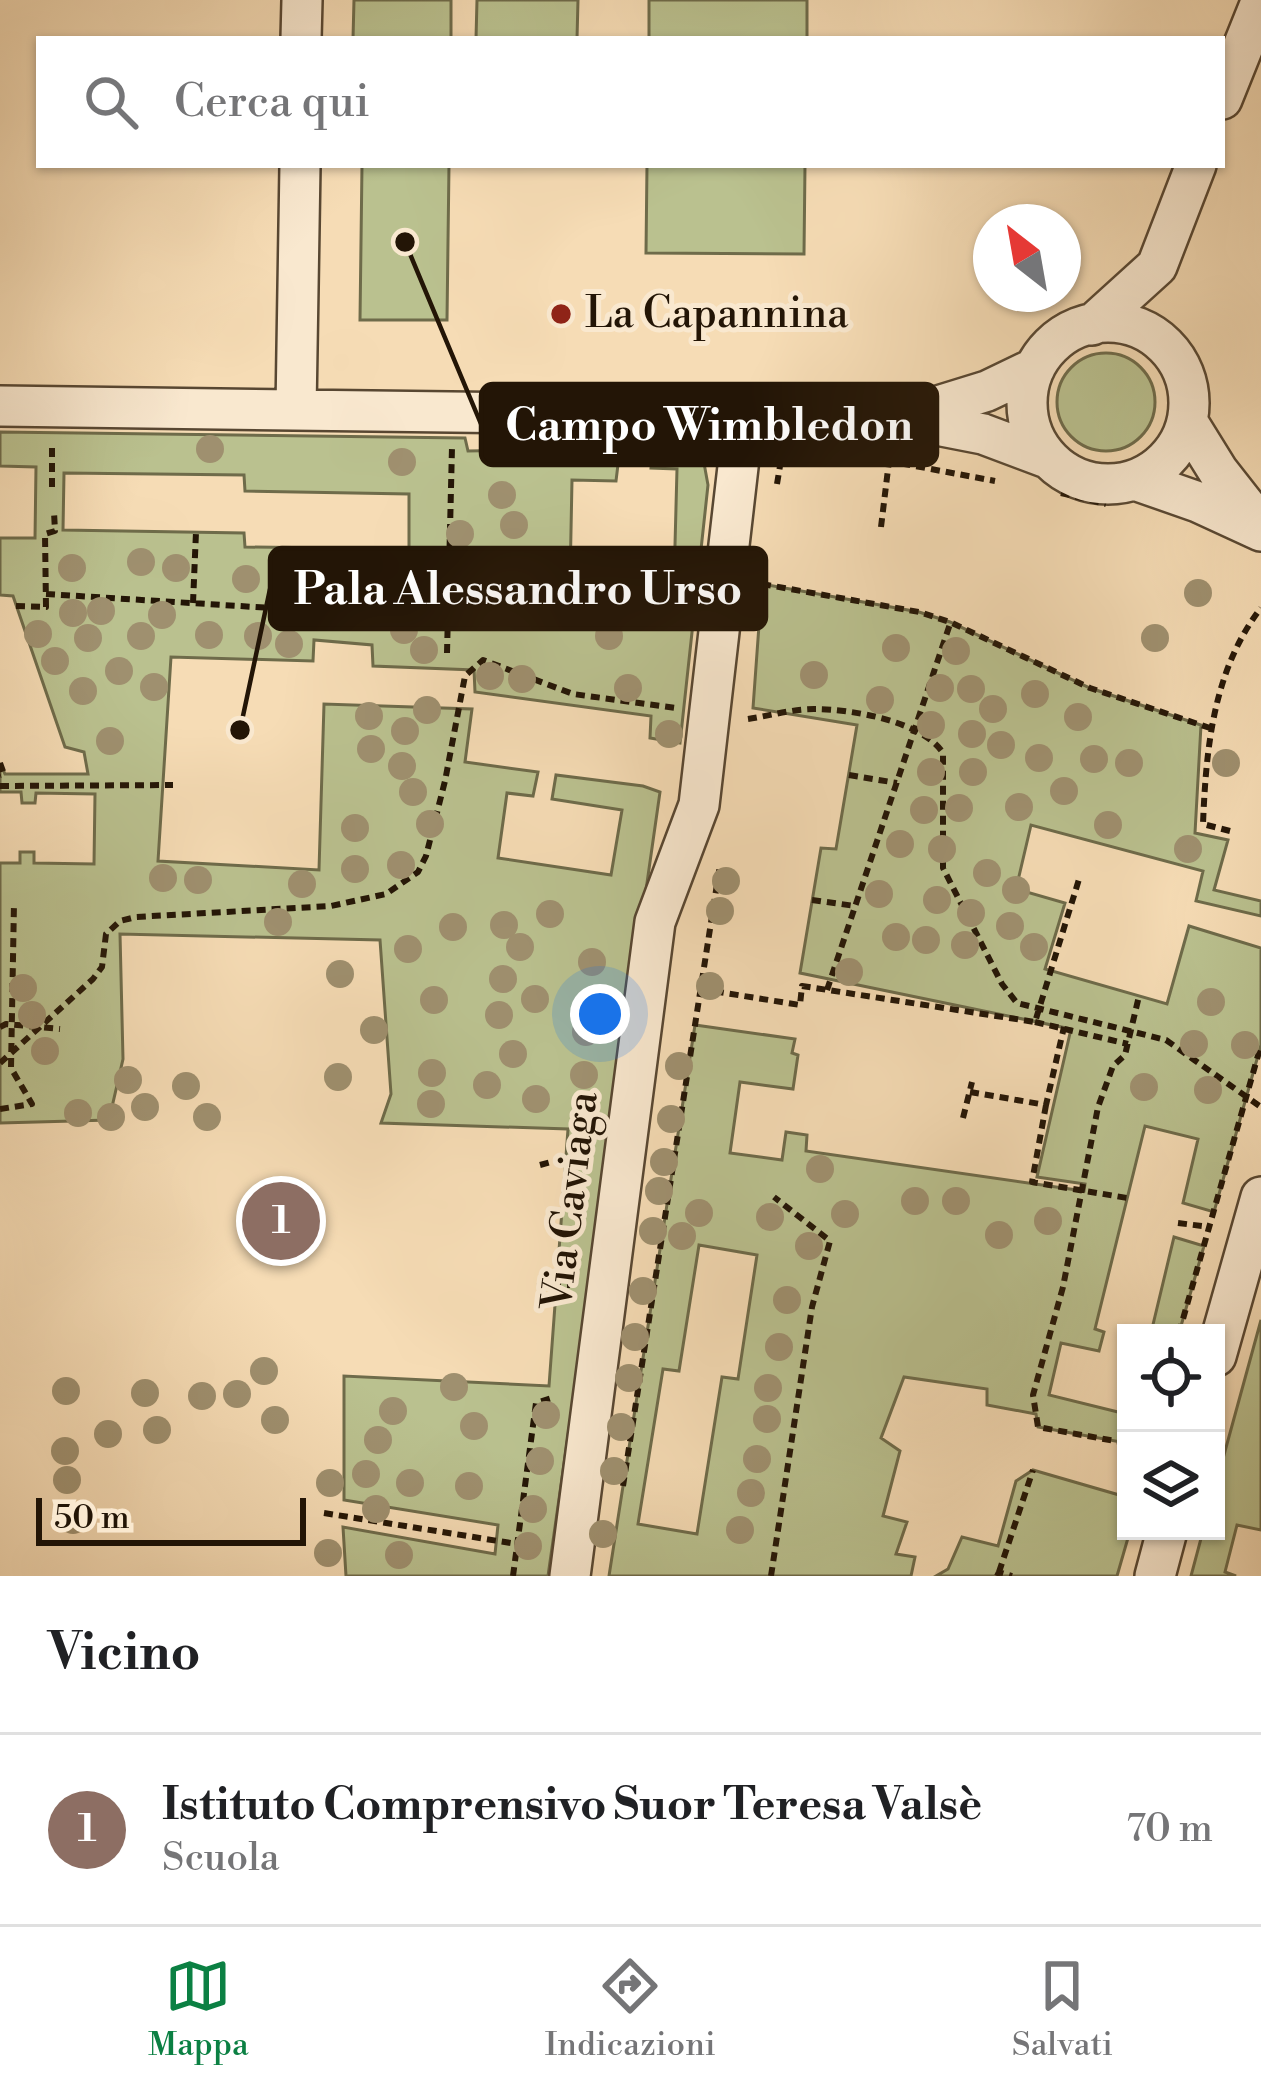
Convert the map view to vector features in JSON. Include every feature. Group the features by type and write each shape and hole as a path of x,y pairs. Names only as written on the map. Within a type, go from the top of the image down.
{"street":[{"path":"301,36 302,0"},
{"path":"1225,92 1261,2"},
{"path":"296,410 300,168"},
{"path":"1092,325 1157,266 1195,168"},
{"path":"1157,266 1169,349"},
{"path":"1046,474 1031,430 1027,398 1035,368 1054,342 1082,326 1113,322 1144,329 1169,349 1186,376 1187,421 1182,439 1162,464 1123,493"},
{"path":"901,418 988,391 1035,368"},
{"path":"0,406 901,418 983,434 1046,474 1103,484 1123,493 1198,502 1261,528"},
{"name":"Via Caviaga","path":"570,1576 656,922 699,805 744,416"},
{"path":"1187,421 1261,528"},
{"path":"1225,1324 1261,1197"},
{"path":"1154,1576 1164,1540"}],"path":[{"path":"52,434 52,487"},
{"path":"447,653 452,438"},
{"path":"776,489 780,466 795,448"},
{"path":"866,457 1001,482"},
{"path":"881,527 889,461"},
{"path":"1046,474 1123,493"},
{"path":"16,606 46,607 45,534 55,531 54,512"},
{"path":"193,603 196,532"},
{"path":"331,612 332,549"},
{"path":"762,584 920,612 1111,696 1210,728"},
{"path":"46,594 448,619"},
{"path":"1230,831 1203,824 1210,728 1219,689 1261,608"},
{"path":"827,990 950,622"},
{"path":"674,725 676,709"},
{"path":"0,763 4,774 0,775"},
{"path":"849,775 897,783"},
{"path":"0,786 173,784"},
{"path":"622,1493 722,851"},
{"path":"1035,1022 1080,876"},
{"path":"812,900 855,906"},
{"path":"0,1109 32,1104 11,1068 14,903"},
{"path":"700,989 800,1005 802,986 1064,1027 1128,1044"},
{"path":"1117,1441 1038,1427 1034,1395 1084,1192 1099,1107 1113,1066 1125,1055 1139,996"},
{"path":"1064,1027 1033,1182 1127,1198"},
{"path":"0,1028 60,1029"},
{"path":"1182,1324 1261,1045"},
{"path":"963,1118 972,1082"},
{"path":"970,1092 1046,1105"},
{"path":"540,1165 566,1158 606,1164"},
{"path":"771,1576 812,1307 830,1241 774,1197"},
{"path":"1178,1222 1210,1227"},
{"path":"537,1286 588,1287"},
{"path":"513,1576 536,1403 574,1392"},
{"path":"1012,1576 998,1574 1033,1470"},
{"path":"324,1513 517,1544"}],"green space":[{"path":"354,0 451,0 451,36 353,36"},
{"path":"477,0 578,0 577,36 476,36"},
{"path":"649,0 807,0 807,36 649,36"},
{"path":"362,168 449,168 447,320 360,320"},
{"path":"647,168 805,168 804,254 646,253"},
{"path":"1106,353 1141,367 1155,402 1141,437 1106,451 1071,437 1057,402 1071,367"},
{"path":"0,432 465,438 468,451 620,448 616,481 572,480 570,581 674,583 677,469 651,468 653,447 668,447 704,463 708,485 680,743 650,738 651,716 475,692 474,670 373,666 372,645 314,640 313,661 171,657 158,861 319,870 324,704 472,709 465,762 538,772 533,796 507,793 498,858 611,875 622,810 552,799 556,775 660,792 548,1576 346,1576 343,1527 495,1554 498,1525 344,1500 344,1376 549,1386 568,1129 381,1123 391,1094 380,940 120,934 123,1059 109,1120 0,1123 0,863 20,863 20,852 34,852 34,863 94,864 95,794 36,793 35,803 22,803 21,792 0,792 0,763 5,774 88,774 84,752 65,747 13,596 0,595 0,538 35,538 36,467 0,466","holes":["64,473 244,475 245,491 409,494 409,549 245,547 244,533 63,530"]},
{"path":"762,584 919,612 1090,688 1201,725 1195,833 1228,840 1214,890 1261,901 1261,916 1196,901 1203,871 1031,825 1016,889 1065,903 1045,969 1167,1004 1189,926 1261,948 1261,1045 1214,1212 1183,1203 1198,1139 1145,1126 1095,1329 1104,1332 1099,1351 1061,1343 1049,1395 1117,1412 1117,1441 1038,1427 1036,1414 987,1405 987,1389 904,1377 881,1438 900,1451 883,1516 907,1522 896,1554 915,1557 911,1576 609,1576 695,1025 795,1039 792,1053 798,1055 793,1089 740,1082 730,1153 782,1160 786,1132 807,1135 806,1151 1084,1191 1085,1184 1037,1177 1071,1029 800,973 821,848 836,849 857,725 753,708","holes":["699,1245 757,1255 738,1379 722,1377 697,1534 638,1524 663,1369 679,1371"]},
{"path":"1174,1237 1204,1246 1182,1324 1153,1324"},
{"path":"1261,1320 1261,1530 1237,1525 1225,1572 1236,1576 1191,1576 1201,1540 1225,1540 1225,1451"},
{"path":"1033,1470 1117,1494 1117,1540 1127,1540 1117,1576 936,1576 948,1569 962,1537 998,1546 1016,1481"}],"place":[{"name":"Campo Wimbledon","path":"405,242"},
{"name":"La Capannina","path":"561,314"},
{"name":"Pala Alessandro Urso","path":"240,730"},
{"name":"Istituto Comprensivo Suor Teresa Valsè","path":"281,1221"}]}
